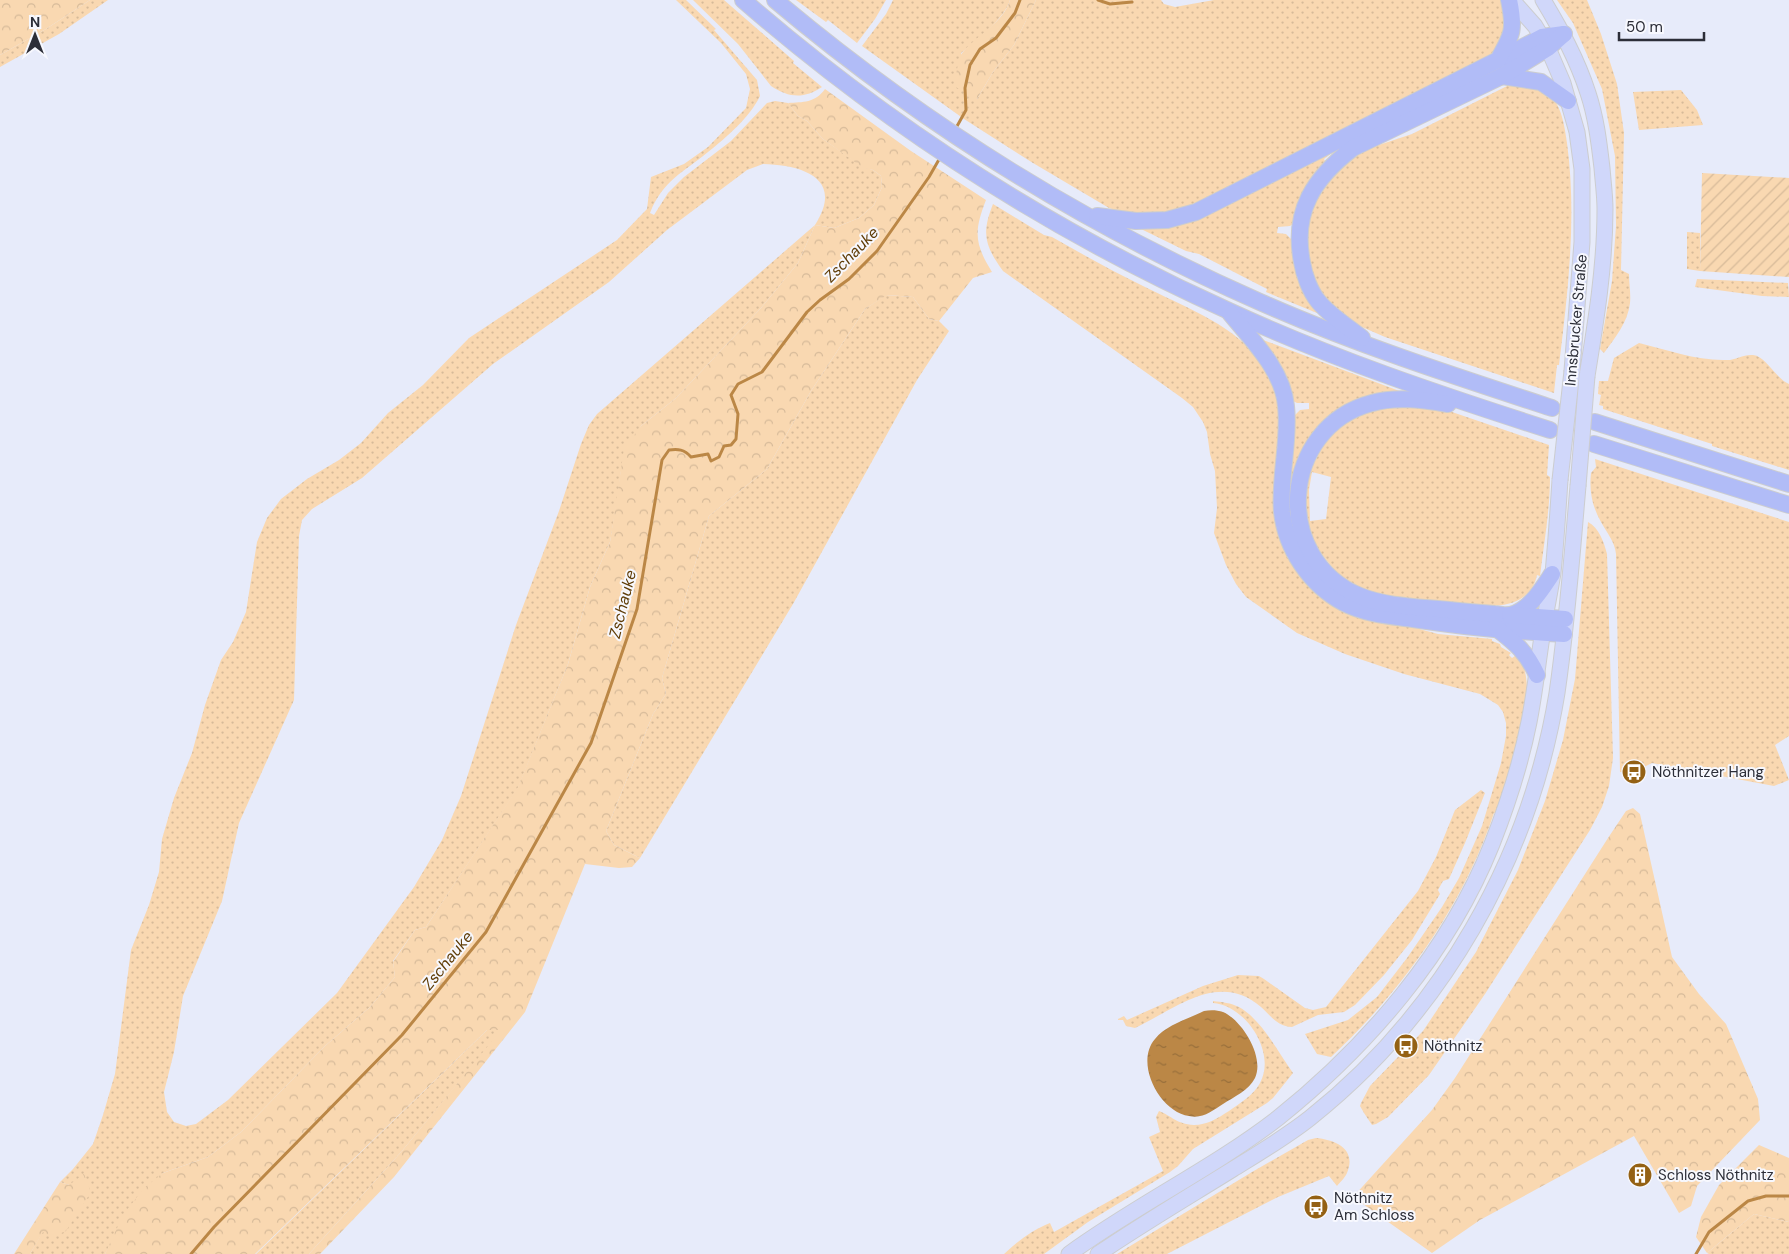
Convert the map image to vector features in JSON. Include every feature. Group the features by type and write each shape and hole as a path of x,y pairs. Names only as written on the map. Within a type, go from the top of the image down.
{"highway":[{"path":"743,0 803,51 866,99 958,162 1053,221 1140,269 1307,345 1370,369 1550,430"},
{"path":"775,0 880,83 962,140 1084,214 1156,253 1262,303 1377,350 1552,408"},
{"path":"1500,68 1511,38 1513,22 1510,0"},
{"path":"1377,350 1332,314 1317,300 1311,289 1304,271 1300,251 1300,223 1313,188 1338,160 1354,148 1564,34"},
{"path":"1084,214 1136,221 1167,220 1196,212 1500,68 1541,82 1568,101"},
{"path":"1229,311 1256,345 1280,383 1286,405 1282,512 1288,537 1299,561 1318,584 1343,602 1363,611 1436,624 1496,628 1544,625 1565,627"},
{"path":"1487,409 1408,399 1373,402 1339,418 1330,425 1315,444 1303,468 1299,480 1297,500 1298,519 1304,538 1321,567 1342,585 1360,595 1379,601 1405,605 1510,615 1544,625"},
{"path":"1596,422 1789,484"},
{"path":"1594,444 1789,505"},
{"path":"1510,615 1523,609 1538,595 1552,574"},
{"path":"1496,628 1522,648 1532,663 1537,676"}],"main road":[{"name":"Innsbrucker Straße","path":"1069,1254 1222,1156 1277,1118 1306,1094 1361,1042 1404,991 1449,929 1472,888 1491,846 1524,744 1537,676 1552,574 1581,275 1583,194 1577,132 1563,83 1535,26 1510,0"},
{"name":"Innsbrucker Straße","path":"1098,1254 1307,1120 1351,1083 1380,1055 1395,1039 1460,951 1489,899 1526,813 1544,755 1556,695 1565,627 1587,376 1601,288 1605,209 1600,147 1596,121 1588,94 1564,34 1543,0"}],"green space":[{"path":"0,0 90,0 46,29 0,55"},
{"path":"90,0 108,0 59,34 0,67 0,55 46,29"},
{"path":"676,0 686,0 716,29 714,30 757,80 760,96 744,119 730,133 667,185 650,213 654,215 668,193 684,177 731,141 767,103 775,101 788,103 798,116 807,121 823,139 863,167 873,170 881,176 882,187 874,205 859,218 834,228 815,225 798,263 761,308 676,398 641,426 621,471 610,542 590,587 568,664 518,788 426,927 415,930 393,961 395,977 370,1007 325,1046 241,1132 208,1157 163,1173 111,1243 105,1254 30,1254 69,1185 60,1182 93,1144 103,1115 115,1074 131,950 149,905 159,872 162,839 174,798 192,753 205,705 221,660 233,642 246,612 257,542 267,518 281,499 361,443 388,413 423,385 469,338 617,240 647,209 651,177 684,164 708,147 746,108 750,89 746,74 721,43","holes":["763,164 778,165 805,171 815,177 822,185 825,196 823,209 815,225 597,414 589,425 581,444 559,511 516,625 461,796 442,840 414,887 337,993 228,1100 196,1124 186,1126 174,1122 167,1112 164,1092 174,1052 183,996 222,901 239,823 294,700 299,536 302,520 312,509 362,478 493,364 609,282 667,230 747,170"]},
{"path":"693,0 724,0 822,87 809,94 796,96 784,93 771,86 738,44"},
{"path":"796,0 886,0 875,19 857,43 828,20 826,22"},
{"path":"893,0 1010,0 996,22 961,53 977,99 993,72 1014,45 1036,0 1161,0 1164,4 1175,7 1214,0 1500,0 1506,18 1506,25 1500,44 1489,59 1177,212 1131,215 1109,208 1033,163 964,119 862,46 886,14"},
{"path":"1010,0 1036,0 1014,45 993,72 977,99 954,86 960,58 969,46 996,22 1007,8"},
{"path":"1557,0 1587,0 1601,34 1617,84 1624,133 1621,270 1629,274 1630,303 1624,323 1604,353 1600,349 1612,281 1616,226 1615,156 1602,89 1573,23"},
{"path":"1516,84 1538,89 1553,99 1562,117 1567,143 1571,199 1570,254 1559,365 1557,365 1554,393 1385,337 1355,324 1337,313 1325,298 1314,279 1309,265 1307,223 1319,191 1346,162 1370,148 1412,134 1507,86"},
{"path":"825,89 911,151 986,200 979,220 978,237 982,253 992,272 973,278 939,321 929,319 913,297 887,295 865,309 811,391 767,469 709,516 662,678 666,694 653,714 606,831 614,845 640,858 632,867 619,868 585,864 525,1012 394,1177 320,1254 309,1254 402,1151 501,1030 487,1030 255,1254 105,1254 123,1215 144,1188 163,1173 208,1157 241,1132 325,1046 370,1007 395,977 393,962 415,930 426,927 518,787 568,664 590,587 610,542 624,449 641,426 676,398 761,308 798,263 815,225 834,228 859,218 874,205 882,187 881,176 873,170 863,168 823,139 807,121 798,116 788,103 804,102 813,99"},
{"path":"1681,90 1697,110 1703,125 1639,130 1633,92"},
{"path":"1337,149 1324,159 1326,163 1294,223 1290,226 1278,227 1277,233 1286,234 1293,241 1319,311 1317,313 1266,292 1267,289 1199,254 1186,251 1139,228 1132,227 1139,227"},
{"path":"1702,173 1789,178 1789,277 1700,271"},
{"path":"993,204 1044,235 1052,237 1219,324 1245,344 1256,356 1270,378 1278,404 1283,540 1408,626 1438,634 1492,639 1492,641 1500,644 1501,647 1511,653 1509,655 1512,658 1515,656 1519,657 1523,664 1527,686 1530,687 1525,713 1498,813 1494,813 1466,881 1428,945 1406,975 1382,1004 1331,1057 1317,1054 1305,1034 1348,1020 1377,997 1407,958 1442,907 1459,878 1482,826 1501,763 1506,736 1506,723 1503,712 1498,705 1480,694 1404,674 1345,654 1297,633 1246,597 1236,584 1226,565 1214,533 1217,508 1215,471 1207,432 1203,422 1193,407 1182,398 1003,271 992,254 987,239 987,224"},
{"path":"1687,232 1700,233 1700,271 1687,269"},
{"path":"1697,279 1788,283 1789,297 1762,296 1695,287"},
{"path":"886,295 913,297 929,319 939,321 949,331 917,380 793,604 640,858 614,845 606,831 653,714 666,694 662,678 709,516 767,469 811,391 865,309"},
{"path":"1263,340 1402,392 1315,434 1294,523 1359,602 1293,526 1290,507 1290,476 1295,435 1294,416 1300,410 1309,409 1309,403 1293,401"},
{"path":"1639,343 1705,359 1730,360 1753,355 1758,356 1767,363 1780,378 1789,384 1789,470 1603,409 1603,406 1599,405 1601,395 1598,394 1599,381 1608,381 1614,358"},
{"path":"1420,406 1452,412 1549,445 1547,475 1550,477 1549,502 1540,576 1537,575 1535,583 1526,595 1513,602 1491,605 1490,607 1381,597 1345,583 1307,536 1304,482 1332,429 1374,408","holes":["1312,472 1331,477 1326,519 1310,521 1309,490"]},
{"path":"1595,459 1789,522 1789,736 1775,745 1789,780 1774,786 1652,763 1646,766 1644,770 1646,776 1639,773 1620,772 1616,554 1593,504 1590,486 1591,473 1596,467"},
{"path":"1588,522 1603,540 1607,554 1613,758 1609,786 1602,807 1590,830 1485,994 1429,1075 1388,1117 1372,1125 1360,1106 1370,1086 1423,1031 1476,952 1518,870 1545,801 1563,740 1575,679"},
{"path":"1481,790 1485,793 1449,879 1443,881 1438,890 1440,894 1412,940 1384,975 1355,1005 1344,1012 1318,1015 1292,1027 1278,1023 1261,1007 1245,996 1229,992 1213,992 1181,1003 1135,1028 1126,1026 1123,1020 1118,1020 1124,1016 1127,1020 1203,986 1238,975 1259,976 1305,1008 1313,1010 1326,1007 1418,891 1436,857 1455,810"},
{"path":"1633,808 1640,814 1672,957 1699,994 1726,1024 1758,1099 1760,1120 1697,1186 1691,1206 1679,1213 1634,1136 1480,1220 1432,1253 1353,1197 1432,1110 1455,1078 1608,838 1626,811"},
{"path":"1213,1001 1239,1007 1255,1020 1293,1073 1273,1098 1193,1149 1170,1172 1088,1222 1044,1254 1004,1254 1037,1229 1050,1223 1054,1232 1163,1171 1149,1137 1160,1132 1156,1117 1159,1111 1183,1123 1203,1124 1217,1119 1254,1091 1260,1083 1264,1071 1261,1045 1255,1032 1246,1021 1236,1012 1225,1006 1213,1003"},
{"path":"487,1030 502,1030 402,1151 309,1254 256,1254"},
{"path":"1316,1138 1331,1141 1343,1147 1347,1152 1349,1165 1347,1173 1337,1186 1329,1176 1278,1197 1167,1254 1117,1254 1252,1172 1308,1140"},
{"path":"1759,1145 1789,1158 1789,1222 1754,1214 1707,1253 1696,1237 1701,1217 1719,1185"},
{"path":"84,1174 91,1192 66,1231 52,1237 43,1232 30,1254 14,1254 60,1182 69,1185"},
{"path":"1754,1214 1789,1222 1789,1254 1707,1253"}],"water":[{"path":"1214,1010 1223,1012 1237,1023 1250,1040 1257,1060 1257,1069 1255,1078 1241,1093 1207,1114 1194,1117 1178,1113 1168,1106 1153,1085 1147,1061 1149,1049 1160,1034 1171,1026 1204,1011"}],"waterway":[{"name":"Zschauke","path":"956,128 966,110 965,88 970,65 980,49 996,38 1015,13 1020,0"},
{"path":"1098,0 1110,4 1132,2"},
{"name":"Zschauke","path":"191,1254 214,1227 402,1035 486,932 591,743 637,609 662,460 669,450 681,450 691,457 708,454 711,461 719,457 724,446 731,445 736,439 738,414 731,395 738,384 762,372 807,312 849,279 877,251 929,177 941,156"},
{"path":"1696,1254 1709,1232 1748,1201 1766,1196 1789,1196"}],"place":[{"name":"Nöthnitzer Hang","path":"1634,772"},
{"name":"Nöthnitz","path":"1406,1046"},
{"name":"Schloss Nöthnitz","path":"1640,1175"},
{"name":"Nöthnitz Am Schloss","path":"1316,1207"}]}
